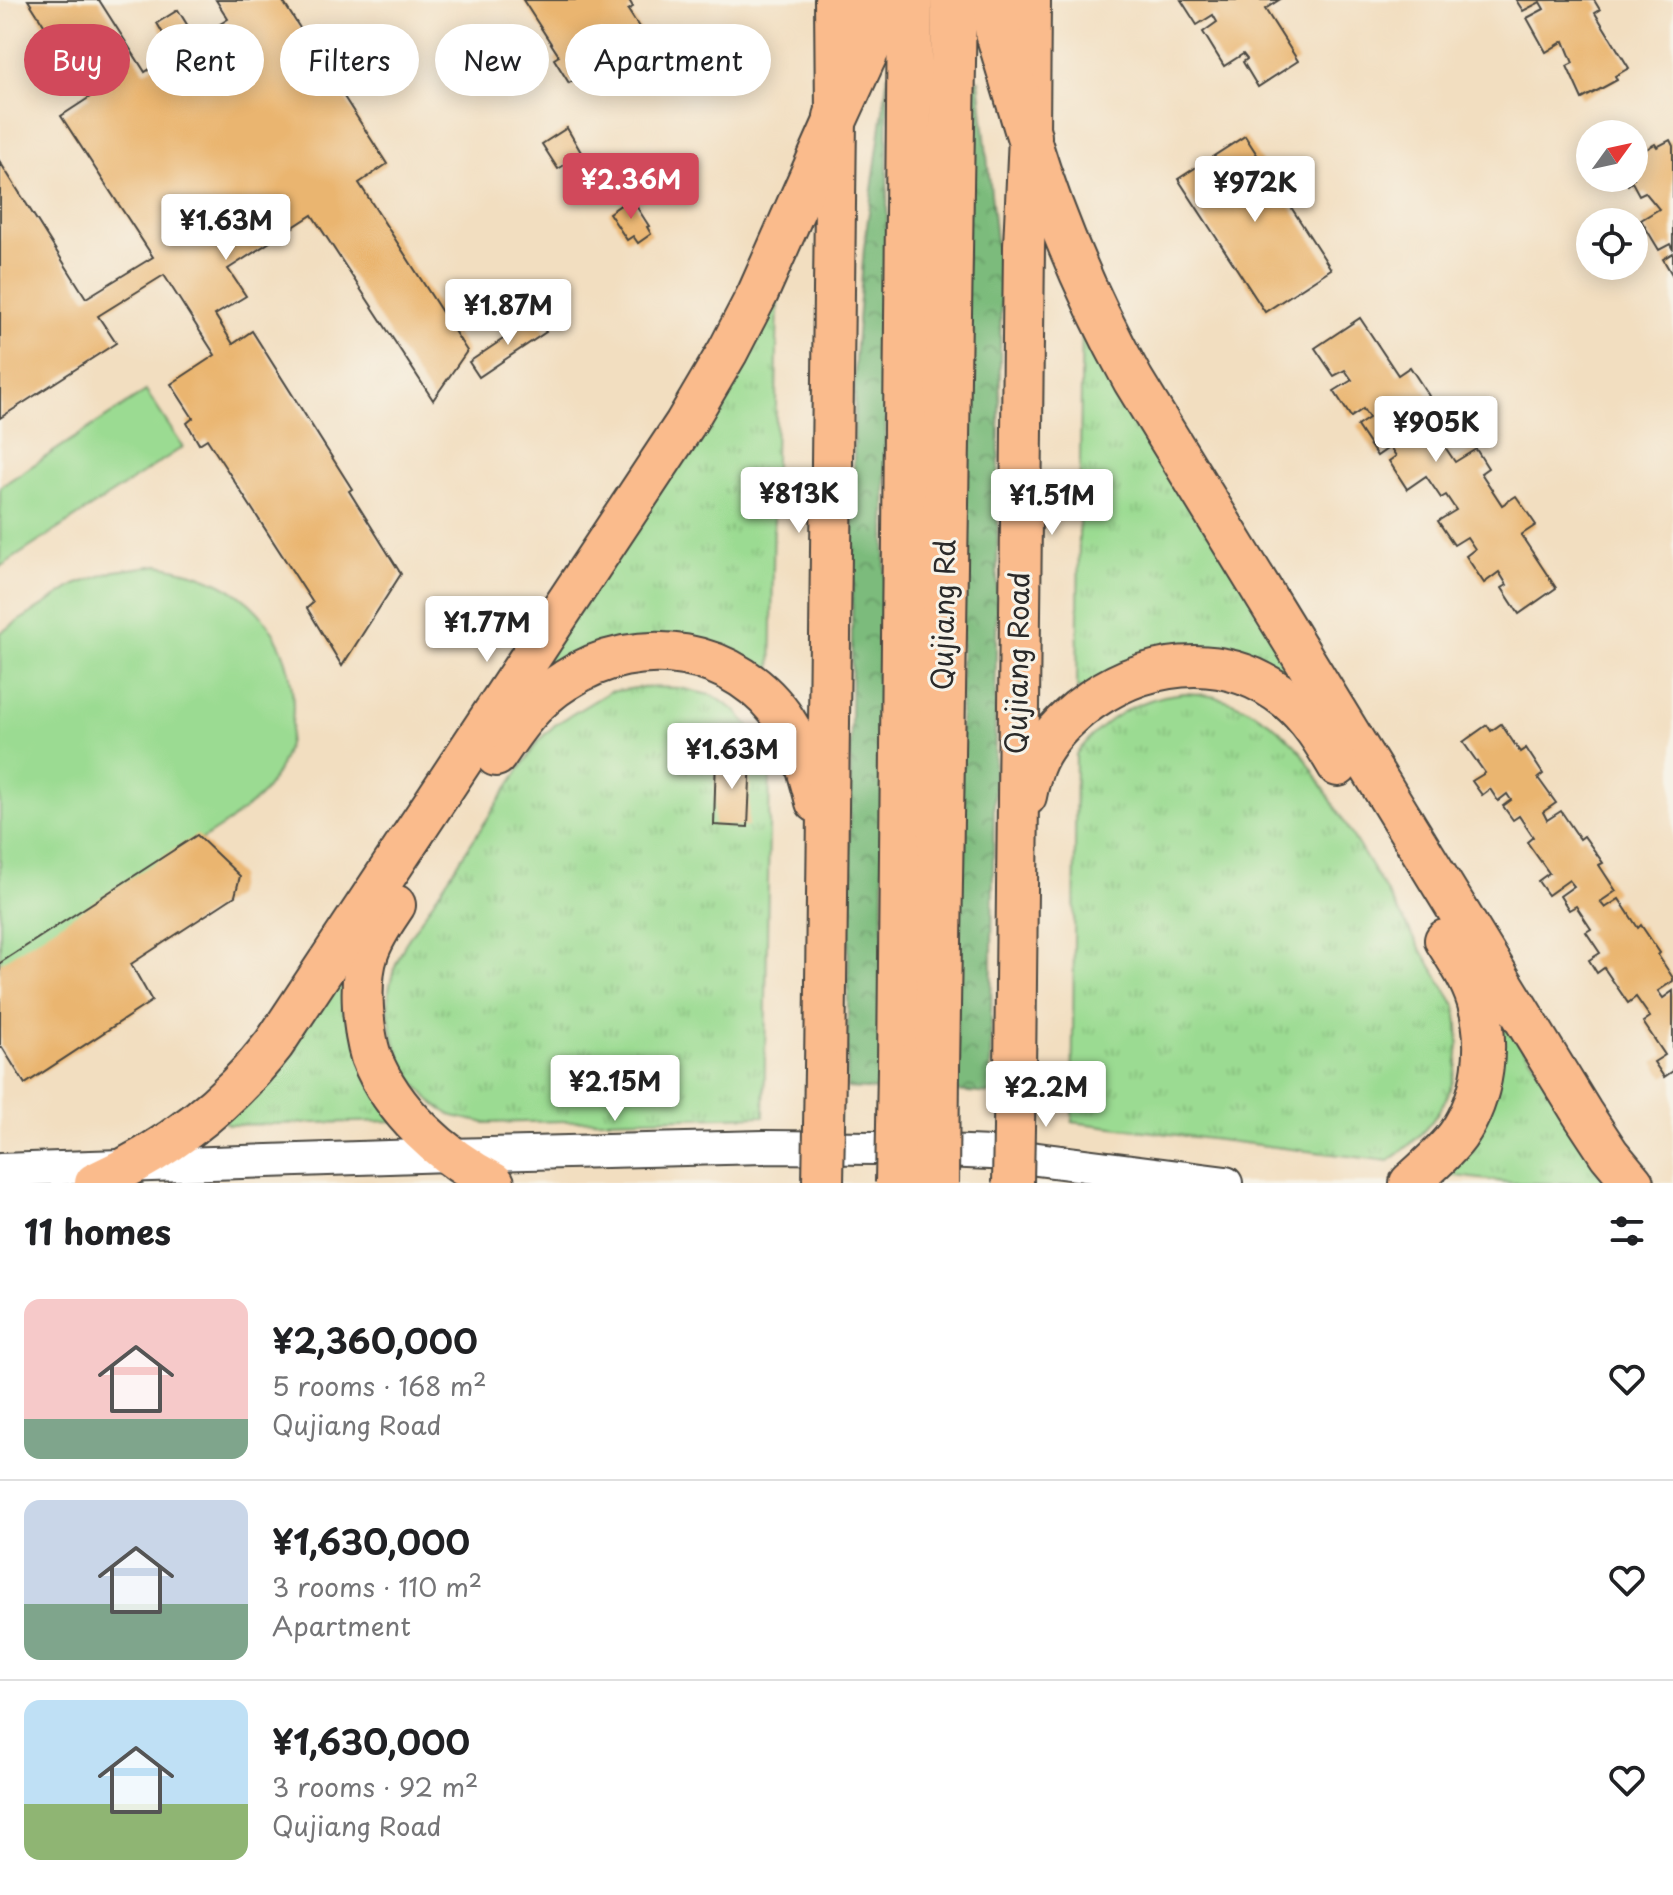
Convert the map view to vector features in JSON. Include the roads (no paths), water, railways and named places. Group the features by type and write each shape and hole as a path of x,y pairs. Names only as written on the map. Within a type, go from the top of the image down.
{"highway":[{"path":"836,117 869,45 877,0"},
{"name":"Qujiang Rd","path":"910,0 919,1068 936,1183"},
{"name":"Qujiang Rd","path":"898,1183 919,1068 954,0"},
{"path":"992,0 998,33 1029,136"}],"main road":[{"path":"823,1183 835,0"},
{"name":"Qujiang Road","path":"1013,1183 1024,246 1030,0"},
{"path":"95,1183 134,1165 220,1105 253,1072 274,1044 685,424 758,293 836,117"},
{"path":"1029,136 1045,188 1086,286 1133,380 1574,1100 1609,1154 1633,1183"},
{"path":"494,1183 449,1155 400,1104 371,1056 363,1003 363,976 367,954 377,932 515,727 546,695 587,668 626,655 674,652 715,662 753,686 785,720 808,772 827,843"},
{"path":"1016,851 1034,765 1050,739 1074,714 1114,685 1139,674 1189,664 1235,672 1259,681 1286,698 1322,740 1466,974 1477,1000 1484,1050 1477,1095 1457,1137 1410,1183"}],"street":[{"path":"0,1170 764,1147 877,1148 990,1153 1226,1183"}]}
